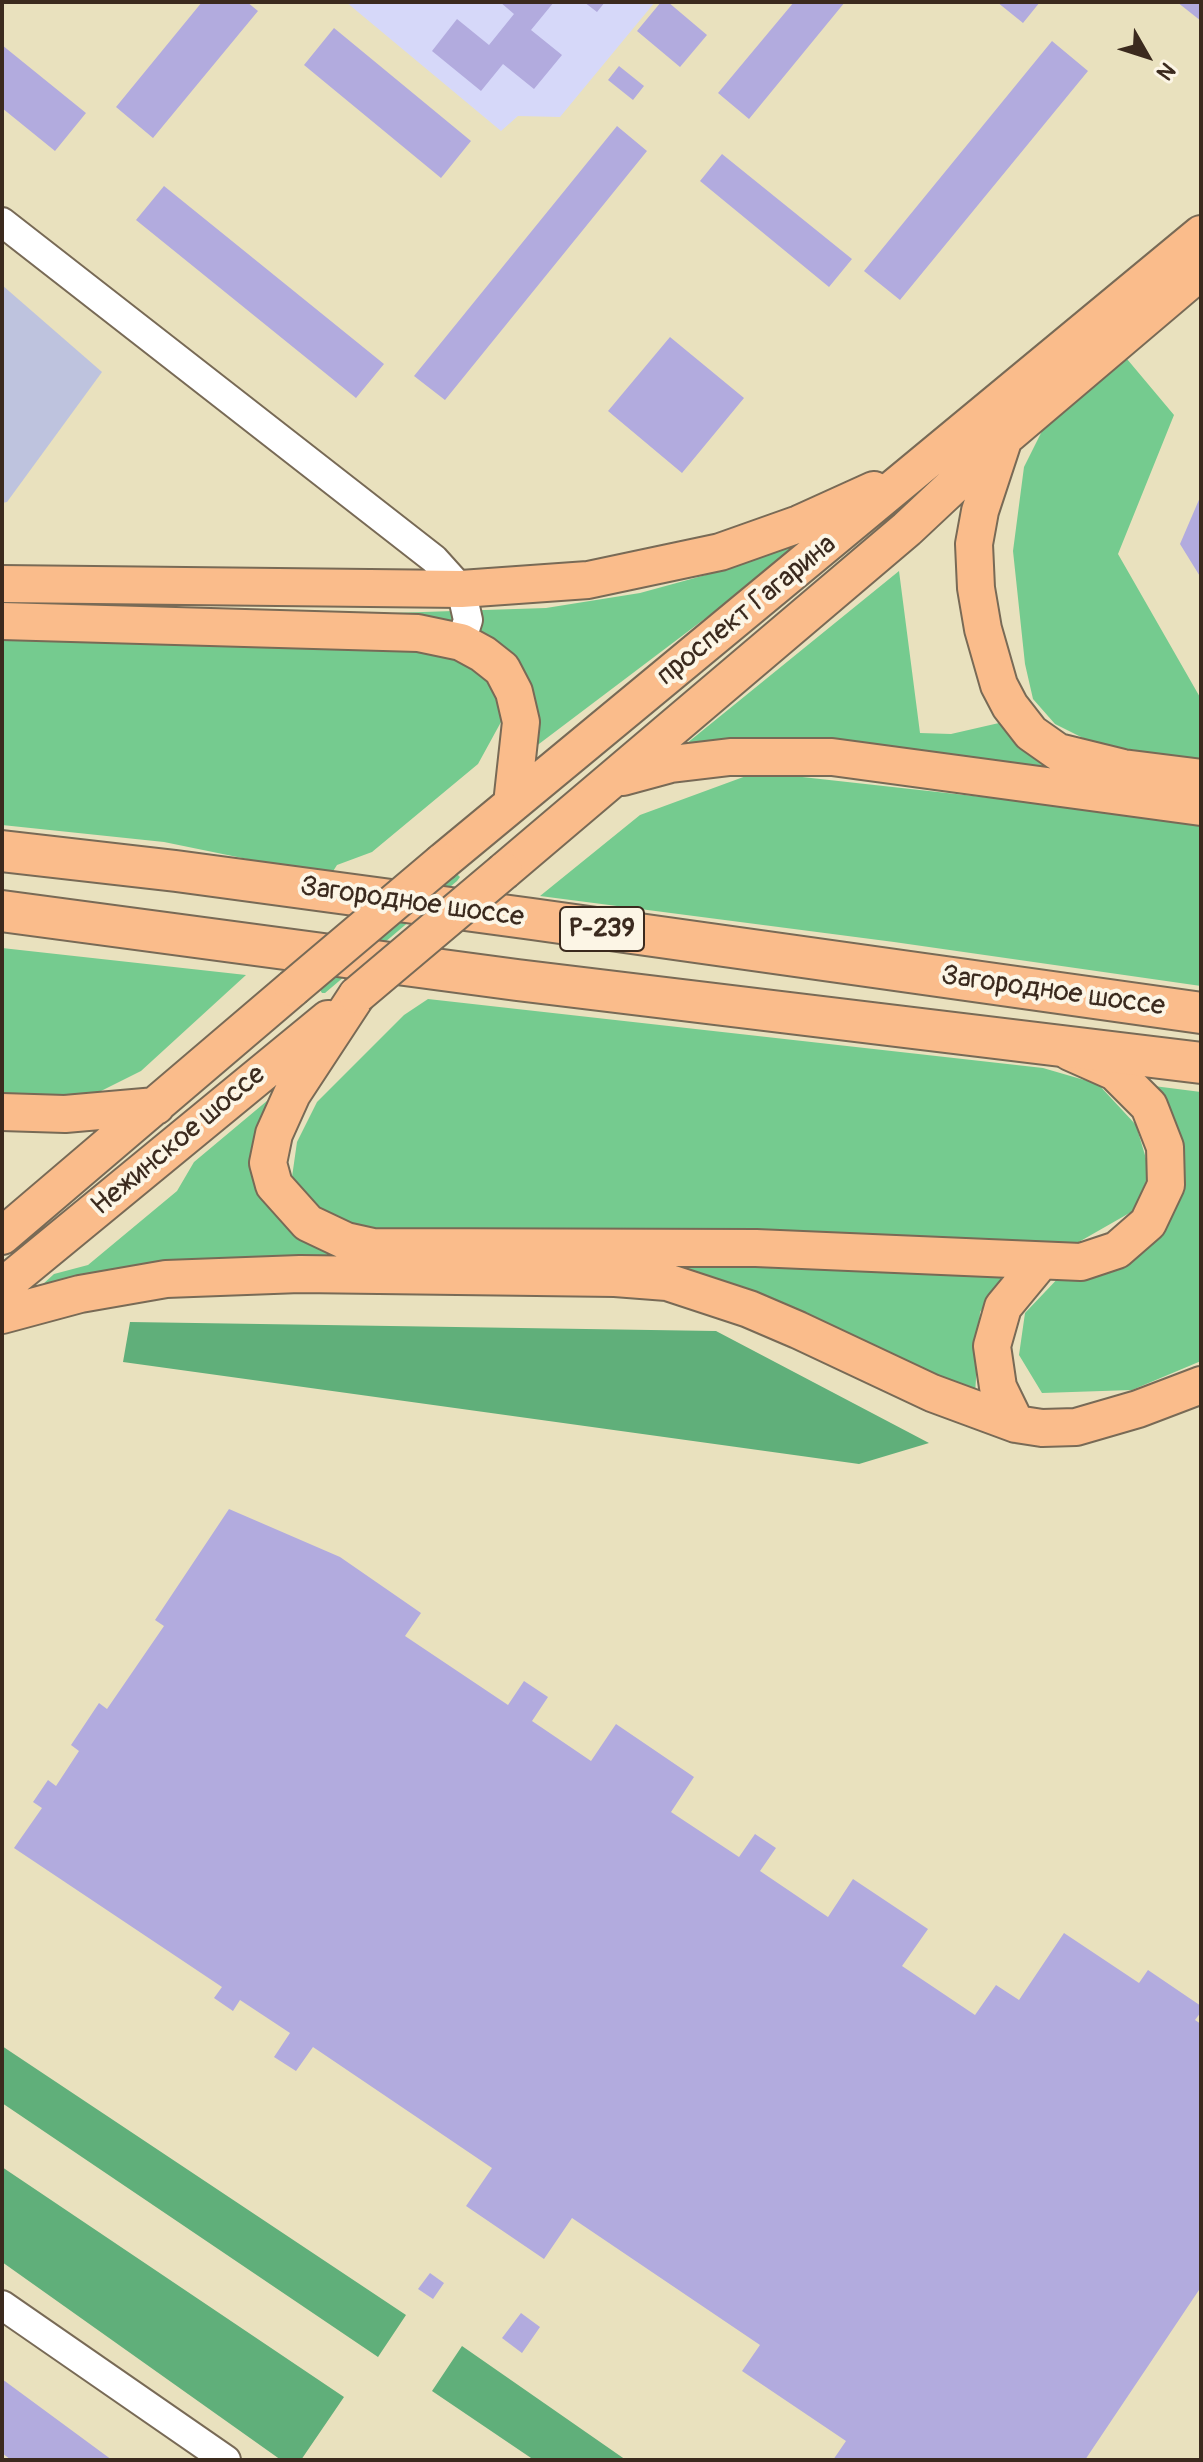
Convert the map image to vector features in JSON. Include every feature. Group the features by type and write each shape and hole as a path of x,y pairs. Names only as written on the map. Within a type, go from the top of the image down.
{"highway":[{"name":"Загородное шоссе","path":"2,851 176,871 1201,1013"},
{"name":"Загородное шоссе","path":"2,911 517,980 1201,1063"}],"main road":[{"name":"проспект Гагарина","path":"293,988 1201,234"},
{"name":"проспект Гагарина","path":"357,995 907,529 1003,439 1201,271"},
{"path":"1003,439 980,511 974,544 976,588 983,629 999,685 1010,706 1031,733 1058,752 1123,768 1201,778"},
{"path":"2,584 461,589 588,580 720,552 799,524 915,472"},
{"path":"2,621 418,633 461,642 502,669 514,692 521,722 512,804"},
{"path":"613,780 671,764 730,757 832,757 1201,807"},
{"name":"Нежинское шоссе","path":"2,1236 293,988"},
{"path":"357,995 292,1094 274,1134 268,1163 274,1185 308,1223 346,1241 373,1247 756,1248 1081,1262 1117,1250 1148,1223 1166,1185 1165,1147 1149,1106 1115,1072 1058,1046"},
{"name":"Нежинское шоссе","path":"2,1287 357,995"},
{"path":"2,1112 65,1114 156,1106"},
{"path":"1016,1424 998,1387 992,1346 1003,1307 1041,1261"},
{"path":"2,1315 80,1294 166,1279 300,1274 615,1278 667,1282 749,1309 932,1393 1016,1424 1042,1428 1076,1427 1138,1409 1201,1385"}],"street":[{"path":"2,222 434,559 461,589 468,620 461,642"},
{"path":"2,2305 226,2460"}],"shaded area":[{"path":"346,2 655,2 560,117 518,116 501,131"},
{"path":"2,285 102,372 7,502 2,503"}],"green space":[{"path":"1127,359 1174,415 1118,554 1201,699 1201,760 1095,744 1055,724 1033,699 1025,664 1013,551 1024,467 1043,429"},
{"path":"813,537 527,753 506,656 2,610 2,602 392,613 546,608 640,593 735,567"},
{"path":"899,571 920,733 951,734 999,723 1011,730 1037,760 1082,775 681,748"},
{"path":"2,633 437,649 480,664 505,694 501,722 478,764 372,852 337,865 330,876 164,842 2,825"},
{"path":"757,772 1037,803 1201,825 1201,986 540,896 640,815"},
{"path":"457,874 460,877 457,881 322,993 321,987"},
{"path":"2,948 246,975 141,1071 81,1101 2,1100"},
{"path":"428,999 1043,1068 1098,1084 1136,1125 1150,1172 1133,1211 1077,1243 362,1230 316,1210 292,1177 297,1142 317,1102 404,1015"},
{"path":"1146,1085 1201,1092 1201,1361 1132,1390 1042,1393 1019,1355 1025,1313 1063,1273 1120,1265 1182,1167 1176,1124"},
{"path":"280,1090 264,1192 283,1223 328,1251 1006,1277 980,1312 975,1395 693,1278 30,1296 54,1274 88,1265 177,1191 194,1162"},
{"path":"130,1322 716,1331 929,1443 859,1464 123,1362"},
{"path":"2,2046 406,2315 378,2357 2,2103"},
{"path":"2,2167 344,2397 301,2460 281,2460 2,2262"},
{"path":"462,2346 626,2460 534,2460 432,2391"}],"building":[{"path":"202,2 247,2 258,11 153,138 116,107"},
{"path":"500,2 554,2 531,30 562,55 534,89 503,64 481,91 432,51 457,19 489,45 514,14"},
{"path":"584,2 605,2 597,12"},
{"path":"661,2 668,2 707,35 680,67 637,31"},
{"path":"794,2 845,2 749,119 718,93"},
{"path":"997,2 1040,2 1023,23"},
{"path":"1177,2 1201,2 1201,21"},
{"path":"334,28 471,141 441,178 304,65"},
{"path":"1052,41 1088,71 900,300 864,271"},
{"path":"2,45 86,113 55,151 2,108"},
{"path":"619,66 644,86 633,100 608,80"},
{"path":"617,126 647,151 445,400 414,376"},
{"path":"722,154 852,259 829,287 700,181"},
{"path":"164,186 384,364 356,398 136,220"},
{"path":"670,337 744,398 682,473 608,411"},
{"path":"1201,495 1201,578 1180,544"},
{"path":"229,1509 340,1557 421,1613 405,1636 508,1705 524,1681 548,1697 532,1721 591,1761 616,1724 694,1777 671,1812 739,1857 755,1834 776,1848 760,1871 828,1917 853,1879 928,1929 902,1966 975,2015 996,1985 1019,2000 1064,1933 1139,1983 1148,1970 1201,2006 1195,2020 1201,2024 1201,2287 1085,2460 833,2460 846,2441 742,2371 760,2345 572,2218 544,2259 466,2206 492,2168 313,2047 296,2071 274,2057 290,2033 240,2000 233,2011 214,1998 222,1987 14,1848 42,1808 33,1802 48,1780 56,1786 79,1751 71,1745 99,1703 107,1709 164,1626 155,1620"},
{"path":"430,2273 444,2283 433,2299 418,2289"},
{"path":"521,2313 540,2327 522,2353 502,2338"},
{"path":"2,2379 112,2460 11,2460 2,2453"}]}
